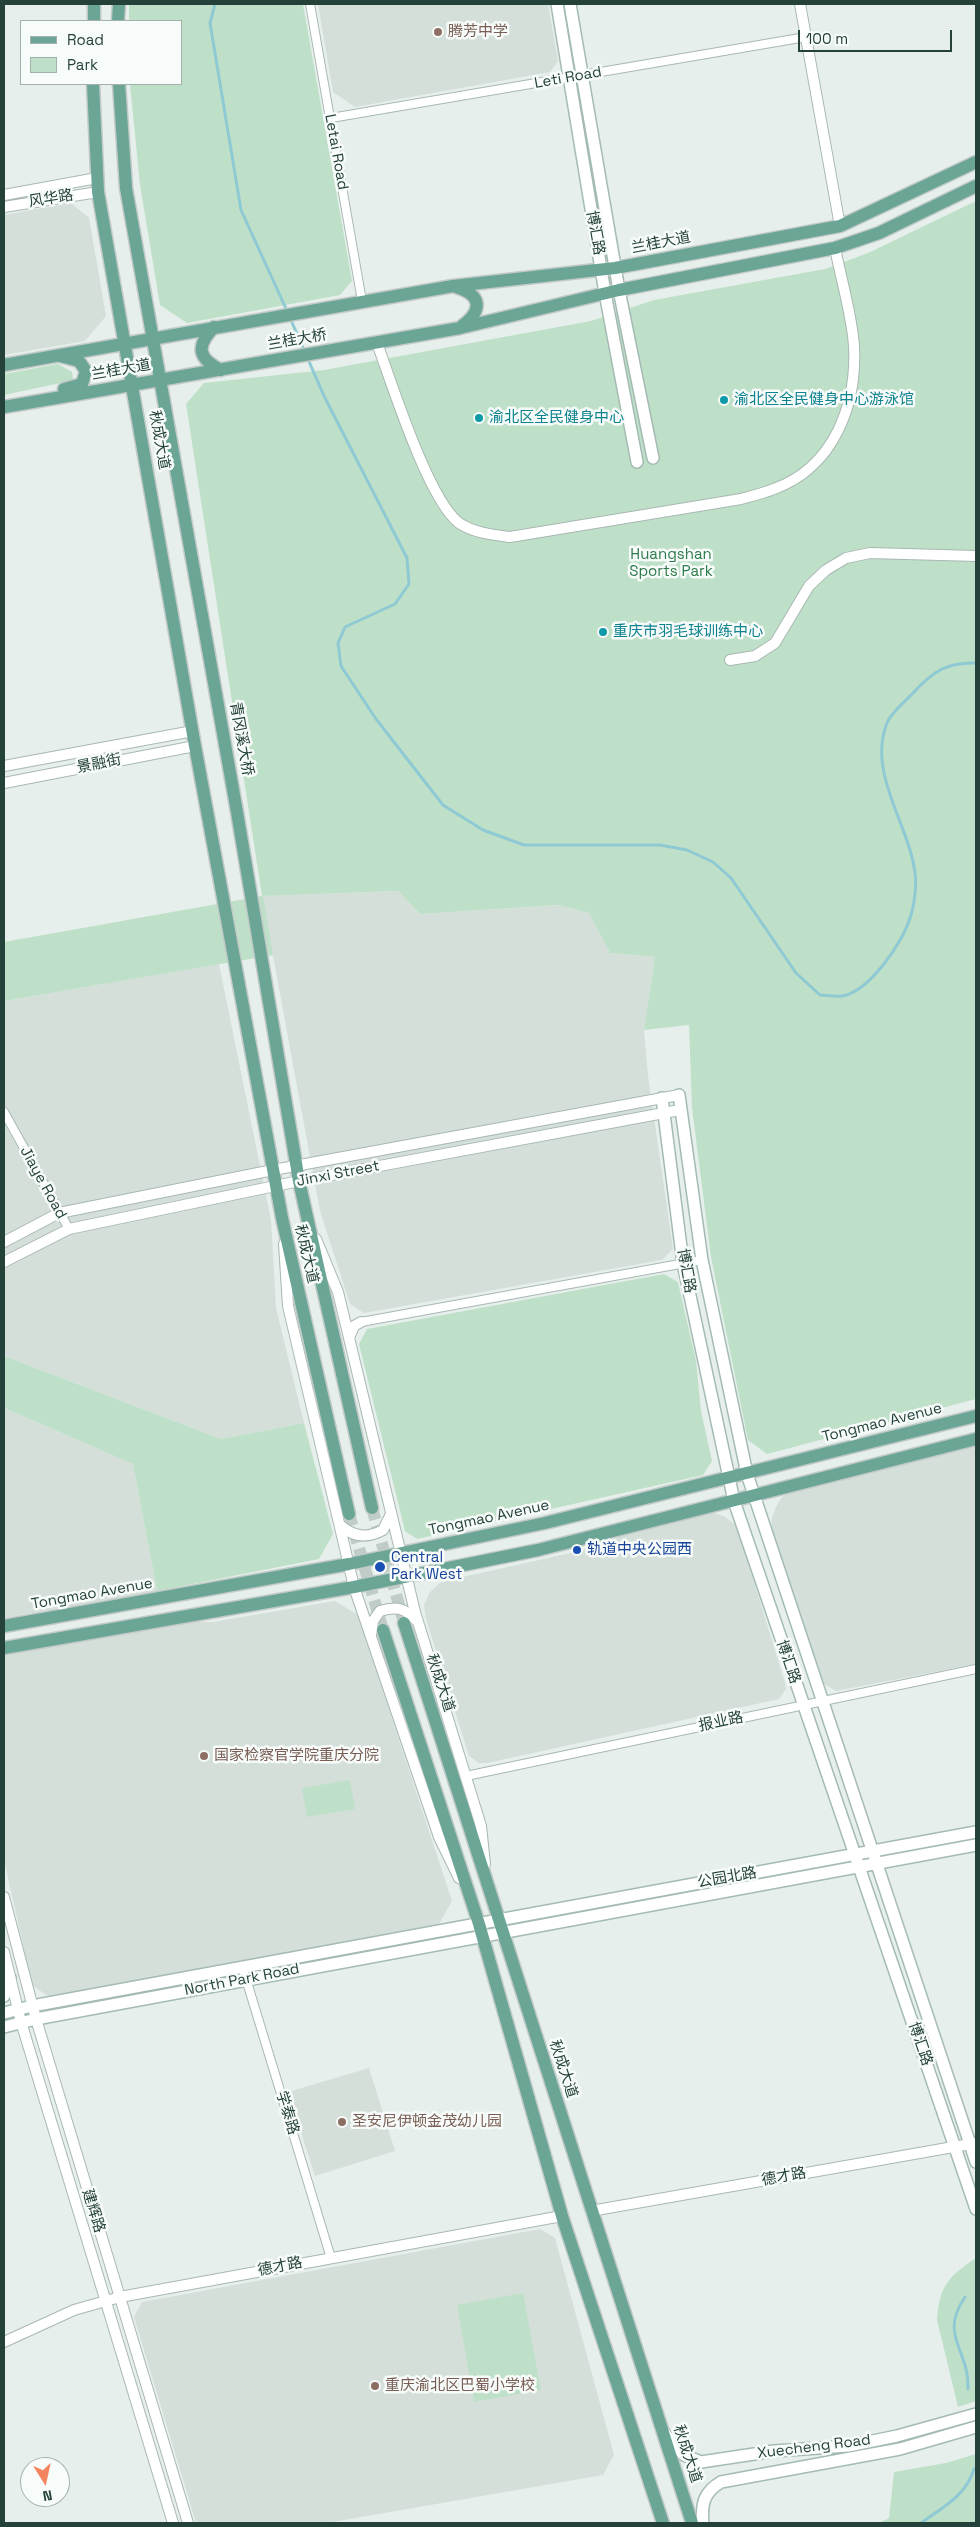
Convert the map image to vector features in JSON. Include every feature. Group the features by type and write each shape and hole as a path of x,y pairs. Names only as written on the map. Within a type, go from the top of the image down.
{"main road":[{"path":"94,4 94,20"},
{"path":"118,20 119,4"},
{"name":"博汇路","path":"557,4 601,270 636,462"},
{"name":"博汇路","path":"570,4 619,290 654,458"},
{"name":"秋成大道","path":"93,85 98,192 240,998 282,1218 349,1514"},
{"name":"秋成大道","path":"119,85 126,188 180,492"},
{"name":"兰桂大道","path":"337,306 453,286 615,268 840,226 976,162"},
{"path":"377,343 460,328 619,290 835,248 879,233 976,186"},
{"path":"453,286 468,291 475,297 477,308 473,318 460,328"},
{"name":"兰桂大桥","path":"232,324 337,306"},
{"name":"兰桂大道","path":"4,365 232,324"},
{"path":"214,327 205,337 201,346 202,356 209,364 221,370"},
{"name":"兰桂大桥","path":"243,366 377,343"},
{"path":"4,405 82,384 86,376 82,364 74,359 53,355"},
{"name":"兰桂大道","path":"4,405 243,366"},
{"name":"青冈溪大桥","path":"180,492 267,992"},
{"name":"秋成大道","path":"267,992 299,1181 372,1508"},
{"name":"博汇路","path":"679,1095 702,1260 753,1496 876,1863 973,2144 976,2162"},
{"name":"博汇路","path":"662,1098 683,1263 734,1501 976,2209"},
{"name":"Tongmao Avenue","path":"4,1626 349,1564 545,1523 976,1416"},
{"path":"4,1648 354,1587 538,1550 976,1439"},
{"name":"秋成大道","path":"404,1624 692,2523"},
{"path":"377,1632 473,1905 562,2216 663,2523"},
{"name":"公园北路","path":"480,1930 854,1854 976,1832"},
{"name":"公园北路","path":"501,1925 858,1867 976,1845"},
{"name":"North Park Road","path":"4,2027 245,1974 480,1930"},
{"name":"North Park Road","path":"4,2013 32,2006 245,1974"},
{"path":"4,1996 10,1978"},
{"name":"Xuecheng Road","path":"662,2431 684,2455 693,2461 701,2462 784,2450 848,2446 897,2436 976,2414"},
{"name":"Xuecheng Road","path":"704,2523 702,2511 706,2495 721,2482 900,2449 976,2428"}],"street":[{"name":"Letai Road","path":"310,4 362,301"},
{"path":"800,4 840,226"},
{"name":"Leti Road","path":"330,118 806,37"},
{"name":"风华路","path":"4,195 97,178"},
{"name":"风华路","path":"4,207 98,192"},
{"path":"377,343 441,503 460,523 486,534 510,537 741,499 775,489 804,473 827,450 846,417 854,382 854,344 835,248"},
{"path":"730,660 755,656 775,643 809,586 826,570 846,558 870,552 976,556"},
{"name":"景融街","path":"4,766 193,731"},
{"name":"景融街","path":"4,783 195,746"},
{"name":"Jinxi Street","path":"4,1242 59,1213 297,1165 679,1095"},
{"name":"Jinxi Street","path":"4,1262 69,1228 299,1181 680,1110"},
{"name":"Jiaye Road","path":"4,1112 69,1228"},
{"path":"306,1213 338,1292 418,1622 481,1826 487,1885"},
{"path":"282,1218 288,1306 354,1587 377,1632"},
{"path":"348,1339 354,1326 361,1322 702,1260"},
{"path":"340,1525 346,1531 366,1536 383,1530 392,1514"},
{"path":"377,1632 374,1621 380,1611 393,1607 406,1610 418,1622"},
{"name":"报业路","path":"466,1776 976,1669"},
{"name":"建辉路","path":"4,1896 32,2006 188,2523"},
{"name":"建辉路","path":"4,1952 21,2022 173,2523"},
{"name":"学泰路","path":"245,1974 331,2258"},
{"name":"德才路","path":"591,2211 973,2144"},
{"name":"德才路","path":"4,2342 58,2317 106,2300 562,2216"}],"shaded area":[{"name":"腾芳中学","path":"318,4 548,4 558,61 550,72 355,107 333,92"},
{"path":"71,203 89,218 106,316 85,341 4,355 4,215"},
{"path":"398,891 420,914 558,905 589,913 610,953 655,957 644,1031 648,1076 673,1249 662,1260 364,1313 350,1304 320,1211 262,896"},
{"path":"219,964 271,1220 276,1308 304,1423 221,1439 4,1356 4,1001"},
{"path":"4,1408 133,1464 157,1591 4,1618"},
{"path":"976,1444 976,1664 836,1691 824,1684 771,1531 772,1518 782,1497 792,1490"},
{"path":"710,1512 724,1516 737,1526 785,1683 786,1689 779,1699 487,1763 479,1763 469,1756 426,1619 424,1605 430,1592 440,1583 454,1579 584,1550 636,1531"},
{"name":"国家检察官学院重庆分院","path":"335,1601 358,1615 452,1901 439,1924 49,1997 32,1985 4,1860 4,1653 175,1622 213,1622"},
{"name":"圣安尼伊顿金茂幼儿园","path":"369,2068 395,2151 315,2176 288,2092"},
{"name":"重庆渝北区巴蜀小学校","path":"540,2229 555,2238 614,2455 603,2475 327,2523 196,2523 134,2317 142,2302"}],"green space":[{"path":"129,4 303,4 352,281 340,295 187,323 160,305 140,185 130,85 182,85 182,20 129,20"},
{"name":"Huangshan Sports Park","path":"976,201 976,1399 767,1454 748,1440 711,1257 692,1108 689,1025 644,1030 655,957 610,953 589,913 558,905 420,914 398,891 263,896 273,955 4,1001 4,942 262,896 186,404 204,383 324,370 591,321 654,300 825,269 868,253"},
{"path":"58,364 72,372 73,378 70,381 4,395 4,374"},
{"path":"664,1274 678,1282 696,1361 701,1411 712,1461 703,1475 417,1539 405,1531 359,1344 367,1329"},
{"path":"4,1356 221,1439 304,1423 333,1534 319,1559 157,1591 133,1464 4,1408"},
{"path":"350,1780 355,1809 307,1817 302,1788"},
{"path":"976,2258 976,2401 958,2407 937,2320 938,2308 940,2298 947,2283 959,2270"},
{"path":"523,2293 541,2390 474,2402 457,2305"},
{"path":"976,2454 976,2522 879,2523 889,2518 894,2472 946,2463"}],"waterway":[{"path":"215,4 210,23 241,210 288,313"},
{"path":"290,318 305,352"},
{"path":"307,357 324,396 407,558 409,584 395,604 345,627 338,643 341,666 376,719 443,805 483,830 524,845 660,845 687,850 713,862 731,878 796,973 820,995 842,996 863,986 874,976 900,940 914,902 916,878 911,855 885,780 882,761 882,742 887,723 899,707 935,673 957,664 976,663"},
{"path":"965,2297 957,2311 954,2322 957,2343 965,2364 968,2389"},
{"path":"921,2523 960,2494 974,2469"}],"tunnel":[{"path":"372,1508 404,1623"},
{"path":"349,1514 383,1630"}],"place":[{"name":"腾芳中学","path":"438,32"},
{"name":"渝北区全民健身中心游泳馆","path":"724,400"},
{"name":"渝北区全民健身中心","path":"479,418"},
{"name":"重庆市羽毛球训练中心","path":"603,632"},
{"name":"轨道中央公园西","path":"577,1550"},
{"name":"Central Park West","path":"380,1567"},
{"name":"国家检察官学院重庆分院","path":"204,1756"},
{"name":"圣安尼伊顿金茂幼儿园","path":"342,2122"},
{"name":"重庆渝北区巴蜀小学校","path":"375,2386"}]}
